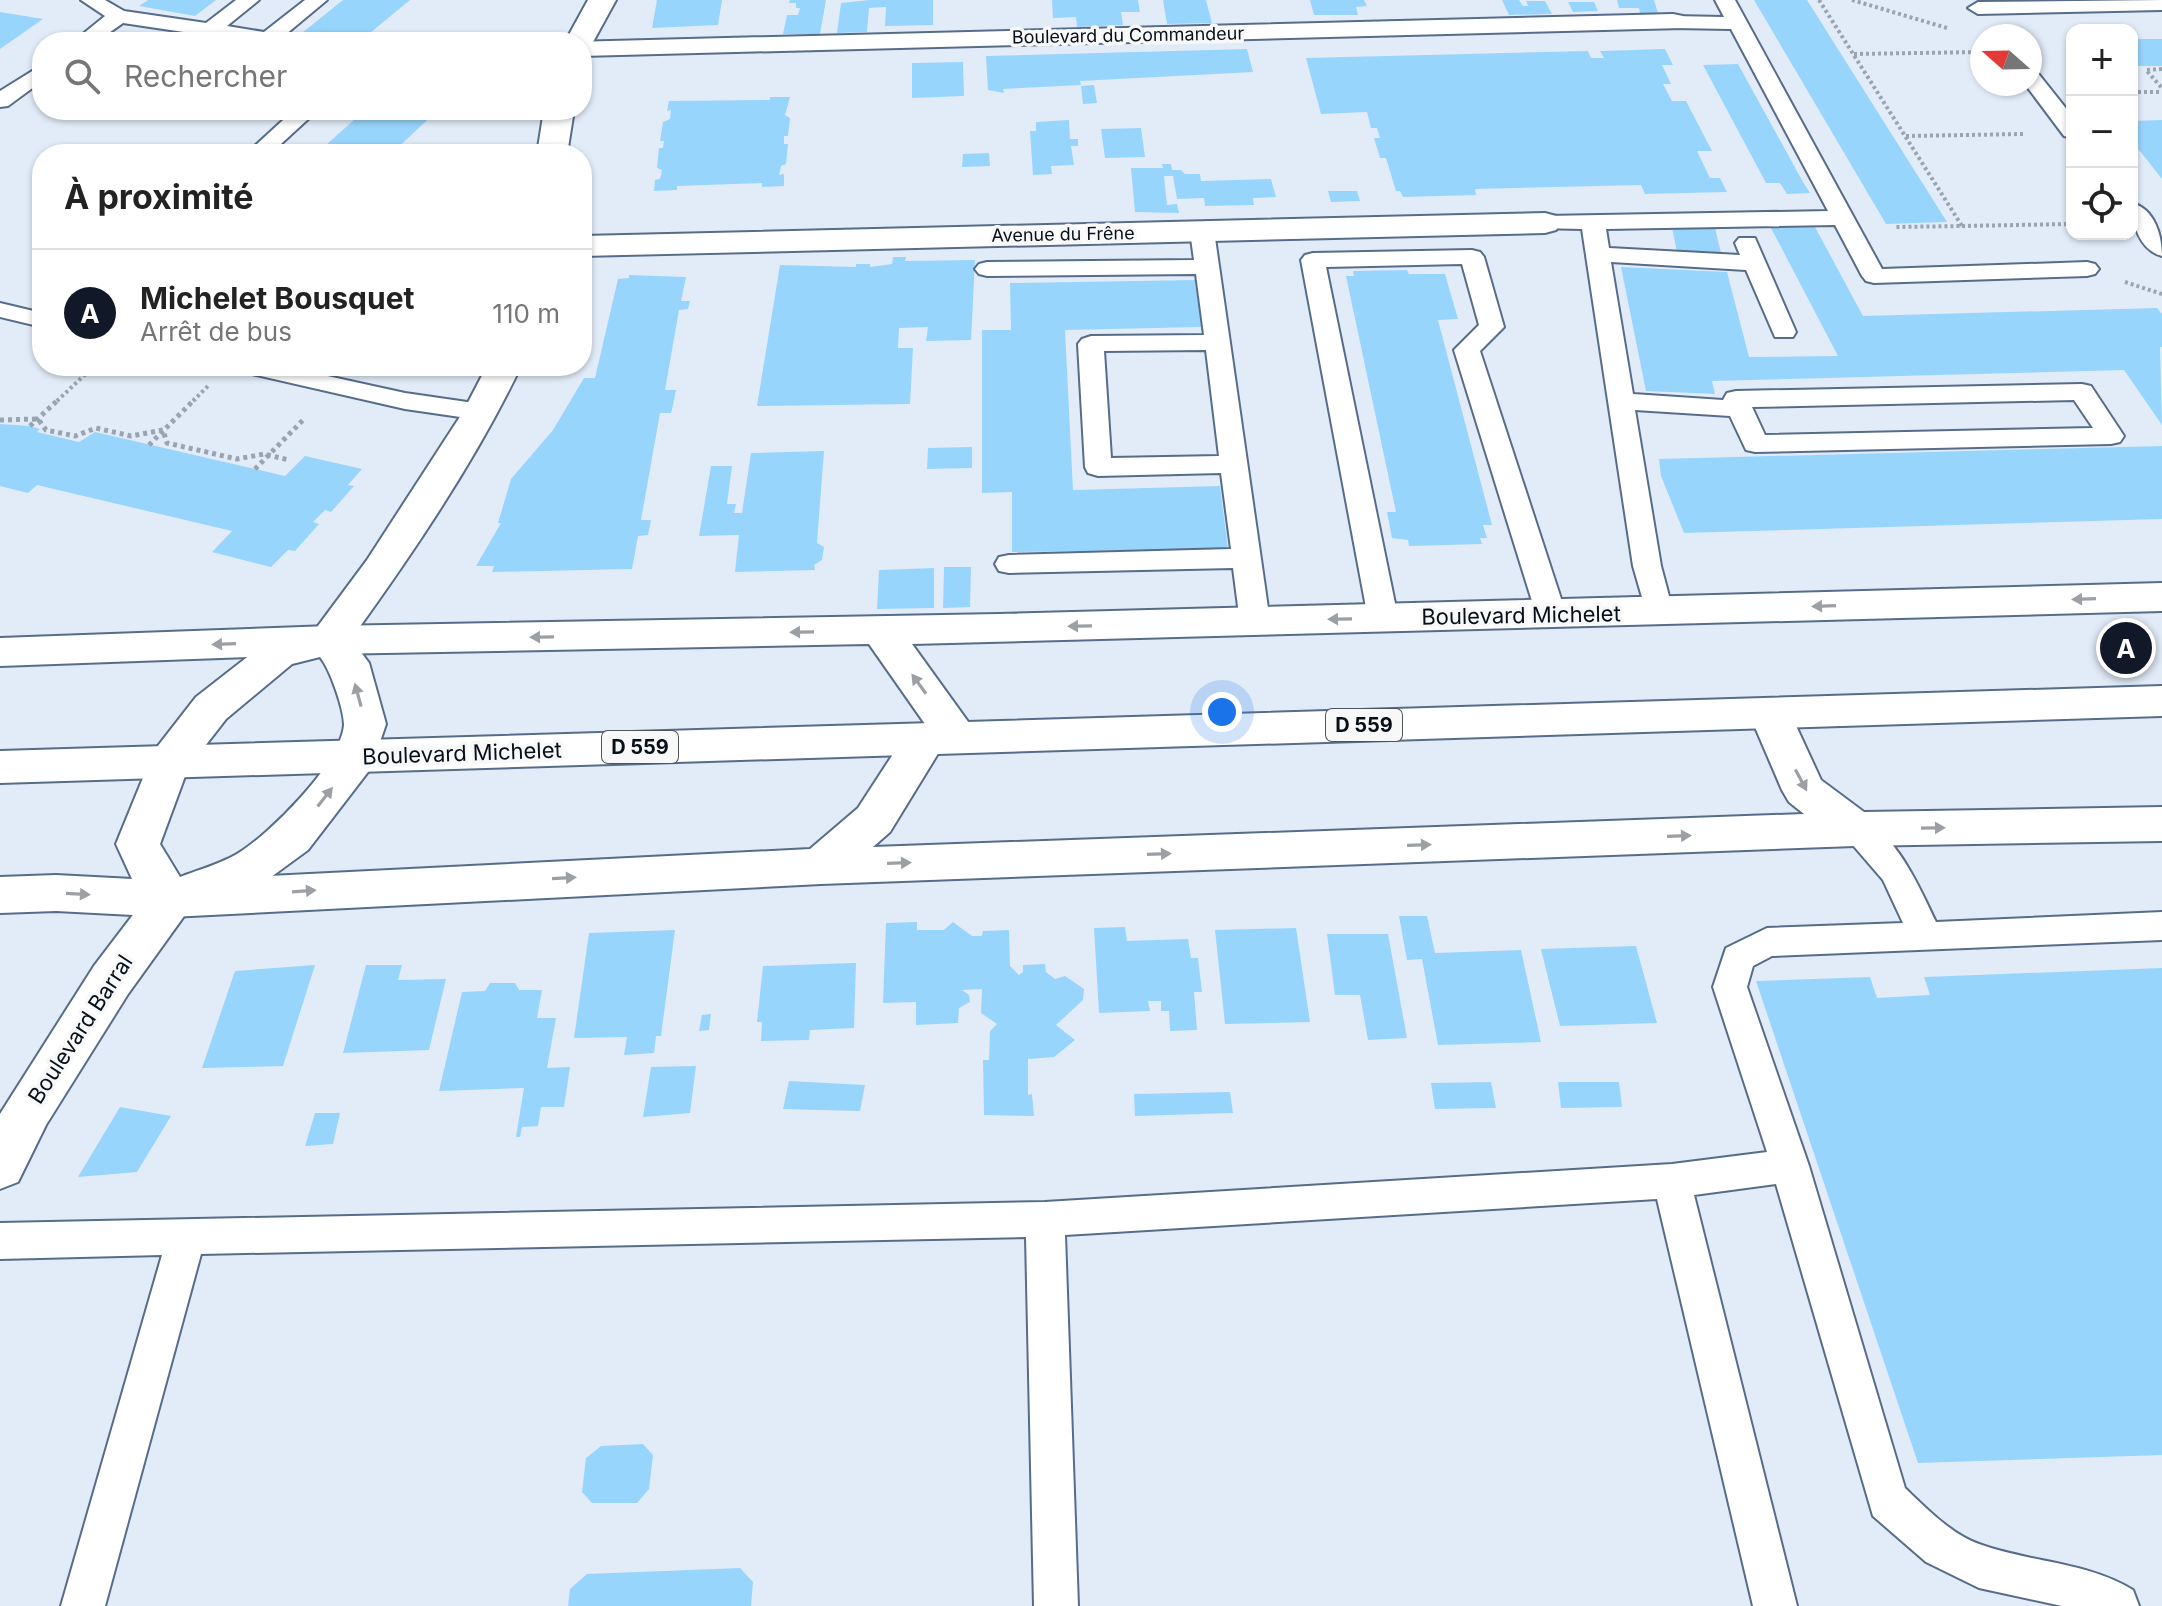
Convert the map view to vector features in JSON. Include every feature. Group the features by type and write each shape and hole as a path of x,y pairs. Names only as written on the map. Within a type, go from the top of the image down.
{"street":[{"path":"584,32 602,0"},
{"name":"Boulevard du Commandeur","path":"592,48 1673,22"},
{"path":"554,144 557,120"},
{"name":"Avenue du Frêne","path":"592,246 1545,223"},
{"path":"171,899 149,869 138,844 169,762 211,708 278,654 329,640 381,569 481,412 499,376"},
{"name":"Boulevard Michelet","path":"0,652 329,640 1255,622 2162,597"},
{"path":"821,866 874,820 941,738 880,630"},
{"path":"171,899 251,868 292,838 356,757 365,724 360,702 348,663 329,640"},
{"name":"Boulevard Michelet","path":"0,767 2162,701"},
{"path":"1770,713 1804,790 1855,829"},
{"path":"0,895 56,893 171,899 821,866 1855,829 2162,824"},
{"name":"Boulevard Barral","path":"0,1166 28,1110 136,944 171,899"}],"lane":[{"path":"91,0 119,16 225,32"},
{"path":"210,30 249,0"},
{"path":"277,32 317,0"},
{"path":"1725,0 1874,276 2087,269"},
{"path":"1975,4 2162,4"},
{"path":"1975,4 1990,24"},
{"path":"97,32 119,16"},
{"path":"1673,22 1738,23"},
{"path":"0,101 32,78"},
{"path":"2042,92 2066,123"},
{"path":"268,144 296,120"},
{"path":"2138,218 2162,249"},
{"path":"1545,223 1738,220 1846,223"},
{"path":"1738,220 1784,332"},
{"path":"1593,222 1647,566 1658,611"},
{"path":"1202,231 1255,622"},
{"path":"1598,254 1755,263"},
{"path":"1383,618 1313,260 1472,257 1492,327 1467,350 1551,614"},
{"path":"987,269 1207,267"},
{"path":"0,310 32,318"},
{"path":"1217,342 1091,344 1098,467 1234,464"},
{"path":"292,376 405,401 481,412"},
{"path":"2082,392 2111,436 1755,444 1740,409 1736,399 2082,392"},
{"path":"1621,401 1740,409"},
{"path":"1009,564 1246,558"},
{"path":"1855,829 1896,872 1926,936"},
{"path":"2117,1606 2064,1586 1977,1565 1921,1534 1888,1501 1790,1166 1730,987 1738,958 1767,942 2162,926"},
{"path":"0,1241 1045,1219 1672,1181 1790,1166"},
{"path":"1672,1181 1775,1606"},
{"path":"1045,1219 1056,1606"},
{"path":"83,1606 186,1238"}],"path":[{"path":"1819,0 1962,226"},
{"path":"1852,0 1953,30"},
{"path":"1854,54 1970,52"},
{"path":"2162,69 2146,70 2162,90"},
{"path":"2138,92 2162,90"},
{"path":"1905,136 2026,134"},
{"path":"1846,223 1962,226 2066,224"},
{"path":"30,426 83,376"},
{"path":"149,445 217,377"},
{"path":"255,469 337,386"},
{"path":"0,420 38,419"},
{"path":"38,419 46,430 75,436 96,428 131,436 163,430"},
{"path":"163,430 167,443 237,459 268,455 289,460"}],"building":[{"path":"148,0 216,0 195,16 139,6"},
{"path":"343,0 410,0 371,32 303,32"},
{"path":"657,0 722,0 718,25 652,28"},
{"path":"790,0 826,0 820,34 783,34 787,15 798,15 800,8 796,8 796,3 789,3"},
{"path":"933,0 933,25 885,26 886,7 869,8 867,32 837,33 841,3"},
{"path":"1052,0 1138,0 1140,12 1121,12 1123,25 1077,27 1076,17 1053,18"},
{"path":"1163,0 1206,0 1212,23 1167,24"},
{"path":"1310,0 1364,0 1367,6 1356,7 1358,15 1314,15"},
{"path":"1502,0 1519,0 1523,6 1528,6 1526,1 1545,1 1552,14 1509,15"},
{"path":"1617,0 1654,0 1658,13 1640,13 1639,8 1619,8"},
{"path":"1754,0 1807,0 1947,222 1886,224"},
{"path":"1568,2 1594,2 1598,11 1573,12"},
{"path":"0,12 43,19 0,49"},
{"path":"2138,39 2162,39 2162,66 2138,66"},
{"path":"1247,49 1253,72 1080,81 1081,85 1003,89 1004,93 988,90 986,56"},
{"path":"1665,49 1673,65 1662,65 1671,84 1663,84 1672,101 1686,101 1712,151 1697,151 1710,178 1720,178 1727,192 1645,194 1641,185 1475,189 1476,195 1403,197 1400,191 1396,191 1386,158 1380,158 1374,138 1380,138 1377,128 1371,128 1367,112 1321,114 1306,58 1588,51 1591,58 1604,58 1600,51"},
{"path":"963,62 964,96 912,98 912,63"},
{"path":"1738,64 1810,193 1787,194 1780,183 1766,183 1703,65"},
{"path":"1094,85 1097,103 1083,104 1081,86"},
{"path":"770,97 790,97 785,115 790,118 788,136 784,136 784,144 788,144 786,164 781,166 779,175 784,174 784,186 762,187 762,183 677,186 677,190 654,191 655,180 660,179 662,170 657,168 659,148 663,148 664,141 660,141 663,122 670,119 671,110 667,111 669,101 770,100"},
{"path":"354,120 427,120 402,144 327,144"},
{"path":"1069,120 1070,139 1078,139 1078,146 1071,146 1074,165 1051,166 1052,174 1033,175 1030,131 1036,131 1036,122"},
{"path":"2162,120 2162,179 2138,149 2138,121"},
{"path":"1141,128 1145,157 1105,158 1101,129"},
{"path":"989,153 990,166 962,167 963,154"},
{"path":"1162,164 1171,164 1172,170 1181,170 1185,174 1200,174 1201,181 1271,179 1276,197 1253,198 1254,205 1205,206 1204,198 1177,199 1173,176 1164,176 1167,205 1177,204 1179,213 1135,212 1131,168 1163,168"},
{"path":"1328,191 1357,191 1360,201 1331,202"},
{"path":"1815,227 1863,316 2157,308 2162,314 2162,425 2124,370 1712,381 1715,394 1646,391 1621,267 1727,272 1749,357 1838,356 1771,228"},
{"path":"1672,228 1715,228 1721,253 1677,252"},
{"path":"893,257 906,257 905,261 975,260 971,340 926,341 928,327 899,328 898,348 913,348 910,404 757,406 780,265 856,267 856,264 870,264 870,267 892,264"},
{"path":"1407,270 1409,274 1445,274 1458,319 1438,320 1492,525 1483,525 1487,538 1480,538 1482,544 1409,546 1408,540 1392,538 1387,512 1396,512 1346,276 1354,276 1353,271"},
{"path":"629,275 686,277 681,301 690,301 688,309 679,310 665,390 676,390 671,413 660,413 641,520 651,520 648,535 638,536 632,569 492,572 494,566 476,566 501,523 498,523 511,479 553,430 584,378 595,378 618,279 629,278"},
{"path":"1195,280 1201,327 1065,330 1073,490 1220,486 1228,549 1012,552 1012,492 982,493 982,330 1011,330 1010,283"},
{"path":"0,424 30,426 40,429 37,432 79,442 95,432 285,476 305,456 362,469 348,485 354,486 331,512 325,510 313,522 319,524 295,551 288,550 271,567 212,552 232,531 37,485 28,493 0,486"},
{"path":"2162,446 2162,519 1684,533 1661,476 1659,459"},
{"path":"972,447 972,468 927,469 928,448"},
{"path":"824,451 817,543 824,547 822,560 814,565 815,570 735,572 739,535 699,536 711,466 732,466 727,504 736,504 734,513 742,513 751,453"},
{"path":"944,567 971,567 970,607 943,608"},
{"path":"934,568 934,608 877,609 879,570"},
{"path":"1399,916 1427,916 1435,953 1521,950 1541,1042 1438,1045 1422,959 1407,960"},
{"path":"917,922 917,930 944,930 953,922 972,936 982,936 983,931 1009,930 1010,966 1019,975 1023,972 1023,965 1045,964 1046,972 1055,979 1065,976 1084,989 1083,1000 1056,1025 1075,1040 1054,1057 1028,1059 1028,1095 1032,1094 1034,1116 984,1115 983,1060 989,1060 990,1031 997,1024 981,1013 982,989 962,990 969,995 970,1002 959,1008 958,1023 916,1025 916,1002 883,1003 886,923"},
{"path":"1125,927 1127,941 1188,939 1191,958 1198,958 1202,992 1194,992 1197,1030 1170,1031 1169,1011 1161,1011 1161,1001 1148,1001 1150,1011 1099,1013 1094,928"},
{"path":"1296,928 1310,1022 1225,1024 1215,930"},
{"path":"675,930 661,1036 656,1036 654,1053 624,1055 627,1037 574,1038 589,933"},
{"path":"1327,934 1388,934 1407,1038 1368,1040 1360,995 1335,995"},
{"path":"1636,946 1657,1023 1560,1026 1541,949"},
{"path":"856,963 854,1028 810,1030 809,1040 761,1041 762,1022 757,1022 763,966"},
{"path":"315,965 283,1066 202,1068 235,971"},
{"path":"366,965 402,965 398,980 446,979 429,1050 343,1053"},
{"path":"2162,968 2162,1455 1918,1463 1756,981 1870,977 1877,998 1930,995 1924,977"},
{"path":"490,983 515,983 519,990 542,990 537,1018 556,1018 547,1068 570,1067 564,1107 541,1107 538,1126 522,1127 520,1137 516,1137 524,1088 439,1091 462,992 485,991"},
{"path":"711,1014 709,1030 699,1031 702,1015"},
{"path":"696,1066 690,1113 643,1117 651,1067"},
{"path":"789,1081 865,1085 860,1111 783,1109"},
{"path":"1491,1082 1496,1108 1435,1109 1431,1083"},
{"path":"1558,1082 1619,1082 1622,1107 1561,1108"},
{"path":"1230,1092 1233,1113 1135,1116 1134,1094"},
{"path":"120,1107 171,1116 137,1172 78,1177"},
{"path":"315,1113 340,1113 333,1144 305,1146"},
{"path":"643,1444 653,1455 649,1489 637,1503 592,1503 582,1492 586,1458 601,1446"},
{"path":"740,1568 753,1582 751,1606 568,1606 570,1589 587,1574"}],"place":[{"name":"Michelet Bousquet","path":"2126,648"}]}
